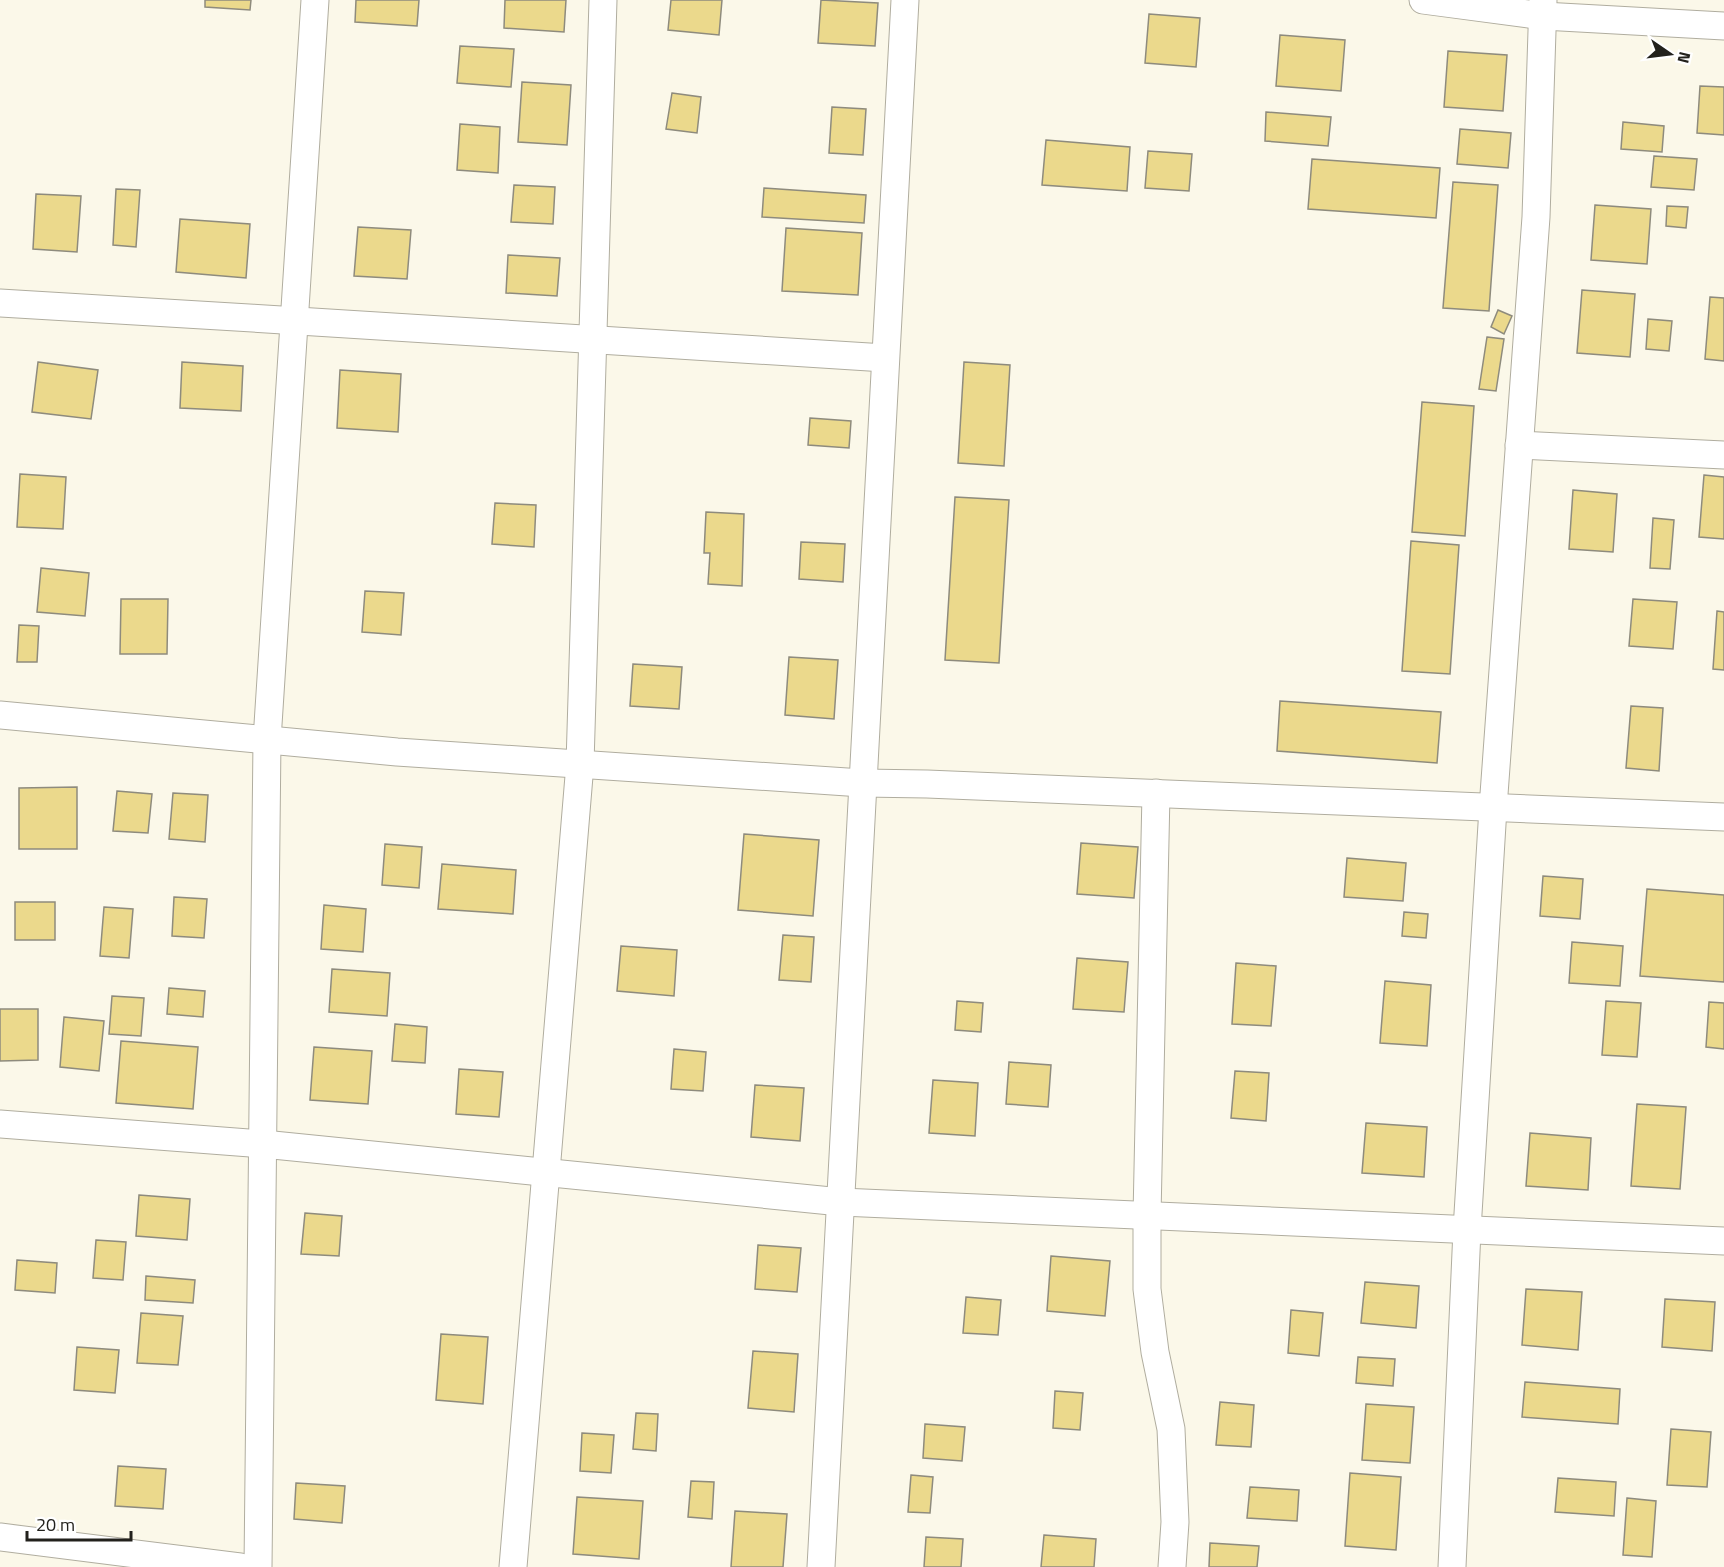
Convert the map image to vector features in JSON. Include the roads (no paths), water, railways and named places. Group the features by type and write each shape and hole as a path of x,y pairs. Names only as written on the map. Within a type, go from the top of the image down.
{"street":[{"path":"258,1567 267,740 315,0"},
{"path":"513,1567 580,764 603,0"},
{"path":"821,1567 905,0"},
{"path":"1422,0 1543,8 1724,26"},
{"path":"1452,1567 1467,1230 1493,808 1536,217 1543,8"},
{"path":"0,303 592,337 885,358"},
{"path":"1519,445 1724,455"},
{"path":"0,715 397,752 862,783 1724,817"},
{"path":"1156,793 1147,1289 1155,1352 1171,1429 1175,1522 1172,1567"},
{"path":"0,1124 263,1144 841,1202 1724,1241"},
{"path":"0,1537 240,1567"}]}
